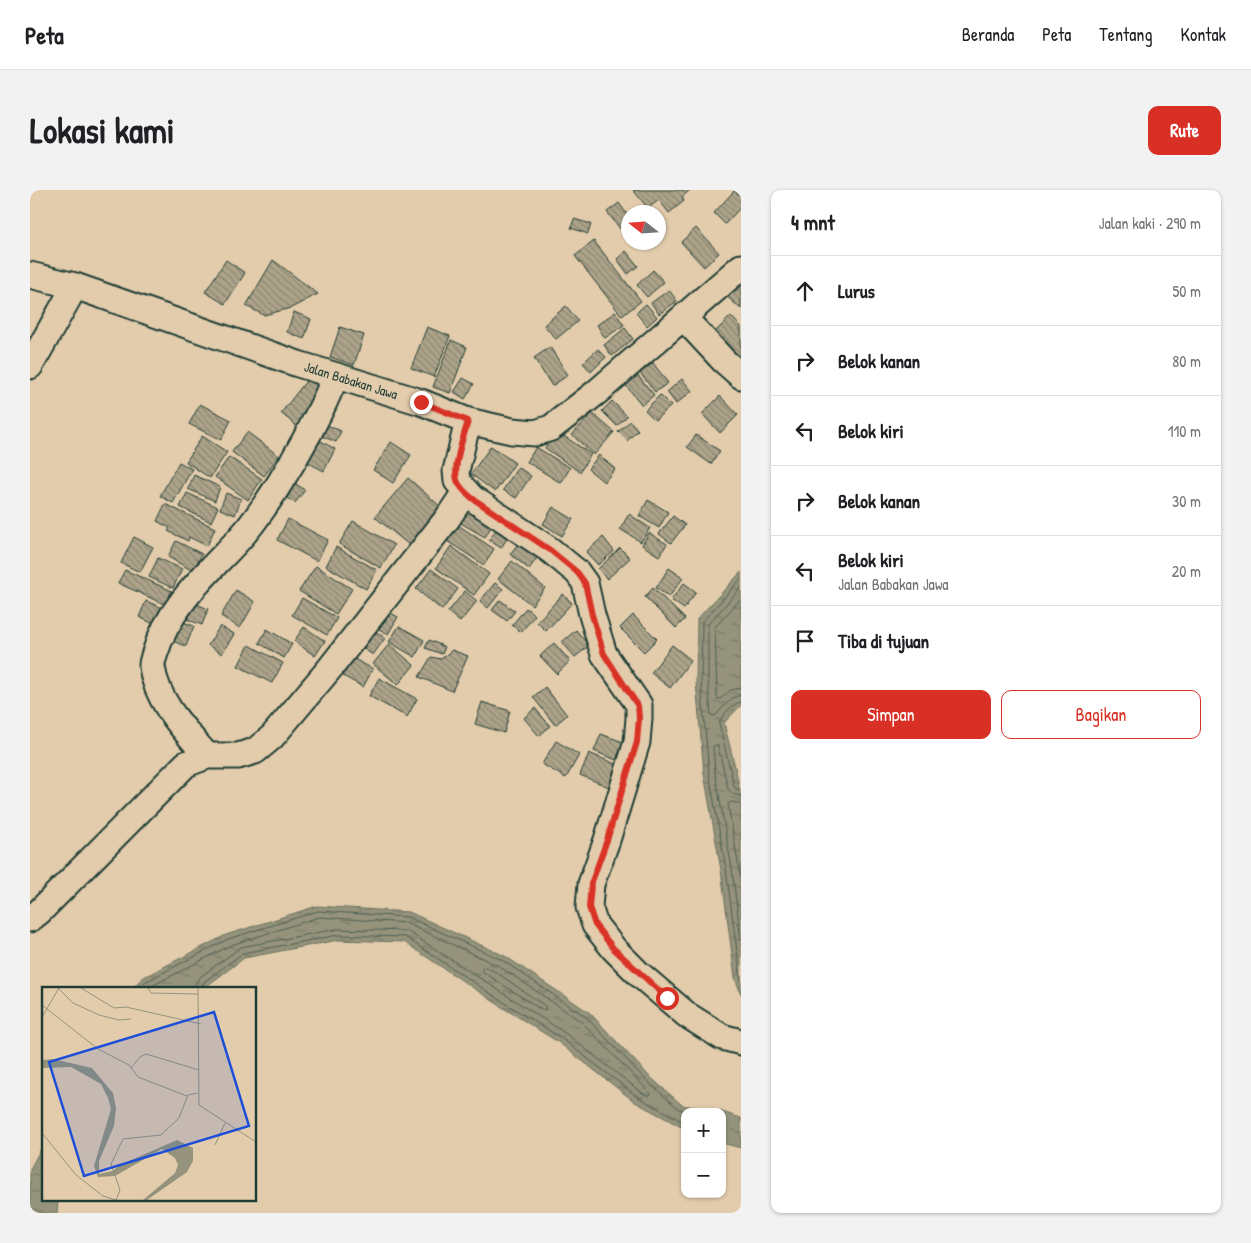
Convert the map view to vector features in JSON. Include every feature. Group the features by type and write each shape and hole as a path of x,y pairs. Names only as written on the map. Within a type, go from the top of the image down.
{"street":[{"name":"Jalan Babakan Jawa","path":"30,275 75,286 336,376 421,402 468,421 512,431 535,433 551,428 597,392 741,267"},
{"path":"30,366 75,286"},
{"path":"684,318 724,361 741,376"},
{"path":"207,756 173,715 157,689 151,665 156,647 165,626 198,580 241,537 275,490 311,432 336,376"},
{"path":"468,421 456,470 457,481 472,498 550,550 577,572 585,583 592,615 604,654 638,706 637,742 607,840 591,884 589,907 595,925 614,949 639,974 687,1015 722,1037 741,1042"},
{"path":"30,919 186,764 207,756 238,756 254,752 272,736 337,660 447,519 465,492"}],"water":[{"path":"741,572 741,705 724,723 741,798 741,994 735,978 721,870 704,774 696,682 697,619"},
{"path":"317,906 409,912 505,956 590,1013 648,1075 682,1105 699,1108 681,1108 681,1127 635,1102 558,1042 404,942 338,940 244,958 205,987 134,987 142,978 226,935"},
{"path":"726,1113 741,1118 741,1148 726,1144"},
{"path":"42,1147 42,1200 58,1200 57,1213 30,1213 30,1169"}],"building":[{"path":"633,190 690,190 682,197 684,201 669,213 666,205 663,205 659,200 652,205 646,205"},
{"path":"734,191 741,197 741,207 725,224 714,213"},
{"path":"619,203 621,206 621,230 607,212"},
{"path":"574,219 591,224 588,234 571,228"},
{"path":"696,228 719,253 704,267 681,242"},
{"path":"594,241 641,301 622,316 575,256"},
{"path":"626,251 638,266 628,274 617,259"},
{"path":"226,260 245,273 225,304 205,292"},
{"path":"273,260 318,294 291,308 264,315 246,306"},
{"path":"653,270 664,282 647,297 637,285"},
{"path":"741,277 741,309 723,293"},
{"path":"669,290 677,301 659,314 651,303"},
{"path":"646,304 657,317 647,326 636,313"},
{"path":"566,306 578,321 556,339 544,325"},
{"path":"294,312 311,319 304,339 287,332"},
{"path":"615,312 624,325 605,338 597,325"},
{"path":"731,316 741,327 741,366 712,335"},
{"path":"340,327 364,335 354,365 330,357"},
{"path":"427,327 450,336 434,377 411,368"},
{"path":"625,328 633,339 612,356 604,345"},
{"path":"451,340 467,347 450,393 433,387"},
{"path":"550,347 568,375 552,386 534,358"},
{"path":"598,349 606,357 591,372 583,363"},
{"path":"653,363 668,383 655,392 640,373"},
{"path":"635,372 654,395 642,405 623,382"},
{"path":"310,376 330,392 300,429 281,413"},
{"path":"463,378 474,384 465,399 454,392"},
{"path":"682,379 692,391 676,404 667,392"},
{"path":"660,395 671,406 655,420 645,410"},
{"path":"720,396 738,415 720,433 702,414"},
{"path":"612,401 627,416 617,426 602,411"},
{"path":"200,404 231,420 221,440 189,424"},
{"path":"592,413 614,432 594,455 572,435"},
{"path":"630,421 638,430 627,441 618,432"},
{"path":"320,422 341,431 336,442 315,433"},
{"path":"556,431 591,454 580,472 545,448"},
{"path":"247,432 279,456 264,476 232,452"},
{"path":"696,435 720,451 711,464 687,447"},
{"path":"202,436 227,452 210,478 186,462"},
{"path":"312,436 335,449 324,471 301,459"},
{"path":"391,442 411,455 393,483 373,470"},
{"path":"491,446 515,463 495,492 471,474"},
{"path":"536,447 570,468 561,483 527,462"},
{"path":"599,455 615,469 604,482 588,469"},
{"path":"229,457 262,479 248,500 215,477"},
{"path":"179,462 192,469 173,503 160,496"},
{"path":"518,467 531,476 516,498 503,490"},
{"path":"194,475 220,487 215,501 188,489"},
{"path":"287,478 305,490 295,503 278,492"},
{"path":"408,478 441,507 409,545 375,517"},
{"path":"187,493 218,507 211,522 180,507"},
{"path":"226,493 241,499 235,515 220,509"},
{"path":"648,500 668,512 659,528 639,516"},
{"path":"471,501 497,517 485,537 459,522"},
{"path":"165,504 215,528 207,546 189,537 188,541 168,531 170,528 157,521"},
{"path":"553,507 573,519 562,536 543,524"},
{"path":"629,514 650,528 641,542 620,529"},
{"path":"673,516 685,525 671,543 659,534"},
{"path":"288,519 328,540 317,561 277,540"},
{"path":"353,521 394,545 381,568 339,544"},
{"path":"502,521 513,529 501,548 489,540"},
{"path":"458,525 494,549 484,565 447,541"},
{"path":"649,533 667,544 659,556 642,545"},
{"path":"134,537 153,547 140,572 121,563"},
{"path":"603,537 614,551 598,565 586,552"},
{"path":"176,541 202,554 193,571 168,557"},
{"path":"518,544 537,558 529,569 510,554"},
{"path":"451,546 489,574 474,595 436,568"},
{"path":"336,547 377,570 366,589 326,566"},
{"path":"620,548 630,558 607,579 598,569"},
{"path":"158,558 182,569 173,588 149,577"},
{"path":"512,561 545,588 532,605 498,579"},
{"path":"316,566 352,589 336,614 299,591"},
{"path":"669,568 683,578 669,597 656,588"},
{"path":"431,569 458,589 442,610 416,589"},
{"path":"125,570 172,591 166,605 118,583"},
{"path":"495,583 503,589 488,608 480,601"},
{"path":"684,583 696,592 684,609 671,600"},
{"path":"653,588 685,619 676,628 645,597"},
{"path":"236,590 255,602 240,628 221,616"},
{"path":"465,591 477,601 460,622 448,612"},
{"path":"563,594 572,603 546,631 537,622"},
{"path":"302,598 337,618 327,635 292,615"},
{"path":"186,599 208,609 202,625 179,616"},
{"path":"500,600 515,611 507,621 492,610"},
{"path":"146,601 165,609 158,626 139,617"},
{"path":"382,608 398,617 388,634 372,625"},
{"path":"526,608 535,615 521,632 512,625"},
{"path":"633,615 657,639 644,652 620,628"},
{"path":"175,619 194,626 186,646 167,639"},
{"path":"220,626 234,634 222,654 208,645"},
{"path":"368,626 385,638 373,655 356,644"},
{"path":"399,626 424,640 415,657 389,642"},
{"path":"304,627 325,641 315,656 294,641"},
{"path":"267,629 292,644 284,658 259,643"},
{"path":"576,630 589,646 575,657 562,642"},
{"path":"429,640 445,647 442,654 425,648"},
{"path":"554,643 570,661 557,674 540,656"},
{"path":"389,644 414,665 398,685 373,664"},
{"path":"249,645 283,663 272,683 238,666"},
{"path":"672,645 691,660 670,688 651,673"},
{"path":"452,650 468,656 452,691 419,677 431,657 441,659"},
{"path":"343,653 373,669 363,687 334,671"},
{"path":"379,678 417,699 407,717 369,696"},
{"path":"545,687 567,715 555,725 533,697"},
{"path":"482,702 510,711 504,733 475,724"},
{"path":"535,708 550,726 539,736 524,718"},
{"path":"601,734 623,742 616,760 594,751"},
{"path":"556,741 579,755 566,778 542,764"},
{"path":"589,753 618,765 609,787 580,775"}],"route":[{"path":"421,402 468,421 456,470 457,481 465,492 550,550 577,572 585,583 597,634 604,654 632,693 638,706 637,742 607,840 591,884 589,907 595,925 614,949 667,998"}]}
